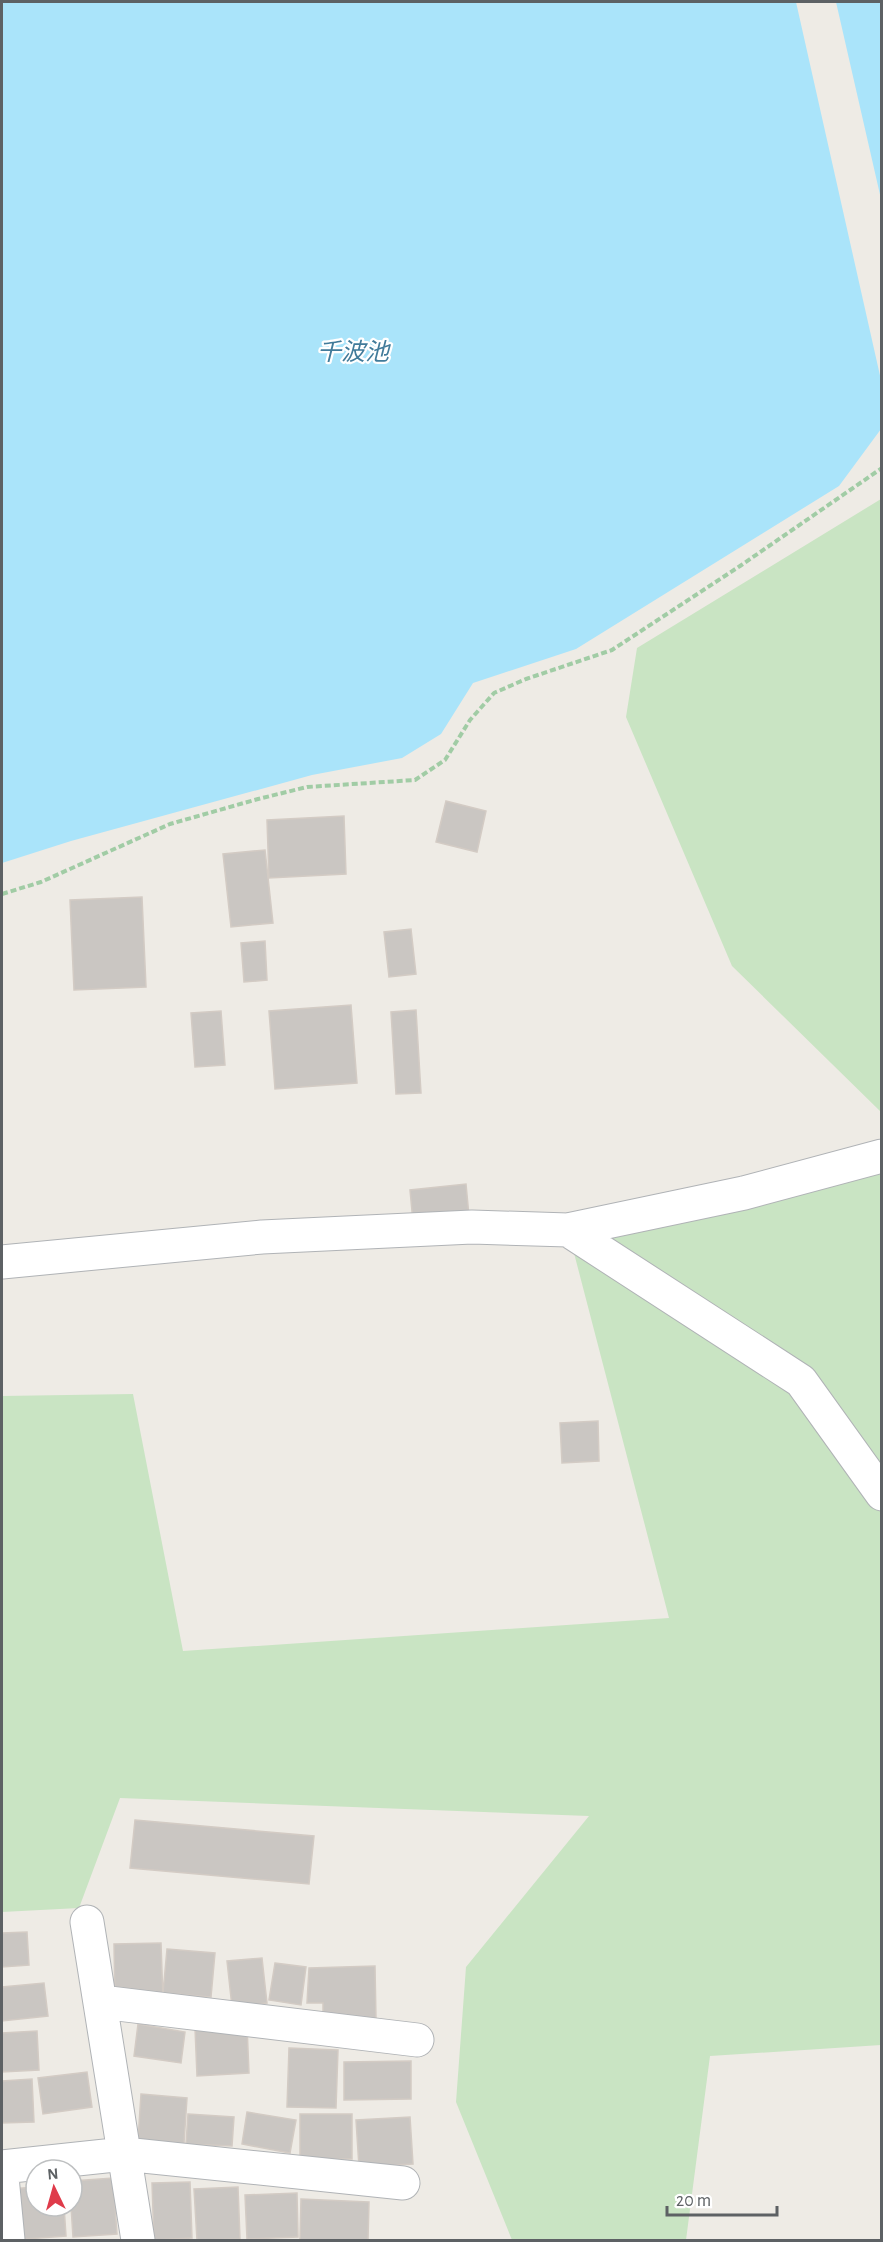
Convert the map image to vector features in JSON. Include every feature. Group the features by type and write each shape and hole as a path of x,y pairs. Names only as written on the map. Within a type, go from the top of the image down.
{"street":[{"path":"2,1262 262,1238 472,1227 568,1230 744,1194 882,1156"},
{"path":"568,1230 801,1381 882,1494"},
{"path":"87,1922 138,2241"},
{"path":"101,2002 417,2040"},
{"path":"2,2167 124,2154 403,2183"},
{"path":"2,2177 8,2241"}],"path":[{"path":"2,894 41,882 170,824 247,802 307,787 415,780 445,760 470,720 494,693 526,679 612,650 740,566 882,468"}],"green space":[{"path":"881,499 881,1112 732,966 626,717 637,648"},
{"path":"881,1152 881,2045 710,2056 686,2240 512,2240 456,2102 466,1967 589,1816 120,1798 79,1908 2,1912 2,1396 133,1394 183,1651 669,1618 568,1230"}],"water":[{"name":"千波池","path":"2,2 796,2 881,380 881,429 839,486 576,649 473,683 441,734 402,758 312,775 71,841 2,863"},
{"path":"836,2 881,2 881,199"}],"building":[{"path":"446,801 486,811 477,852 436,842"},
{"path":"344,816 346,874 269,878 267,820"},
{"path":"265,850 273,923 231,927 223,854"},
{"path":"142,897 146,987 74,990 70,900"},
{"path":"411,929 416,974 389,977 384,932"},
{"path":"265,941 267,980 244,982 241,943"},
{"path":"351,1005 357,1083 275,1089 269,1011"},
{"path":"416,1010 421,1093 396,1094 391,1012"},
{"path":"221,1011 225,1065 195,1067 191,1013"},
{"path":"466,1184 469,1216 413,1222 410,1190"},
{"path":"598,1421 599,1461 562,1463 560,1423"},
{"path":"135,1820 314,1836 309,1884 130,1868"},
{"path":"27,1932 29,1965 2,1967 2,1933"},
{"path":"161,1943 163,2000 115,2001 114,1944"},
{"path":"167,1949 215,1953 211,1997 163,1993"},
{"path":"262,1958 267,2003 232,2007 227,1961"},
{"path":"275,1963 306,1967 301,2005 269,2000"},
{"path":"375,1966 376,2020 323,2022 323,2003 307,2003 309,1968"},
{"path":"44,1983 48,2016 2,2021 2,1987"},
{"path":"138,2024 185,2032 181,2063 134,2056"},
{"path":"247,2026 249,2073 197,2076 195,2028"},
{"path":"37,2031 39,2070 2,2072 2,2033"},
{"path":"289,2048 338,2050 336,2108 287,2107"},
{"path":"411,2061 411,2099 344,2100 344,2062"},
{"path":"87,2072 92,2107 43,2114 38,2078"},
{"path":"32,2079 34,2122 2,2123 2,2081"},
{"path":"141,2094 187,2098 184,2143 138,2140"},
{"path":"247,2112 296,2120 290,2153 242,2144"},
{"path":"188,2114 234,2117 232,2146 186,2144"},
{"path":"300,2114 352,2114 352,2159 300,2159"},
{"path":"410,2117 413,2164 359,2167 356,2120"},
{"path":"113,2178 117,2234 73,2237 72,2218 84,2218 84,2180"},
{"path":"190,2182 192,2238 154,2240 152,2183"},
{"path":"238,2187 240,2239 197,2240 194,2189"},
{"path":"24,2188 24,2218 65,2218 66,2236 12,2240 9,2189"},
{"path":"297,2193 298,2237 247,2239 245,2195"},
{"path":"301,2199 369,2202 368,2240 300,2240"}]}
